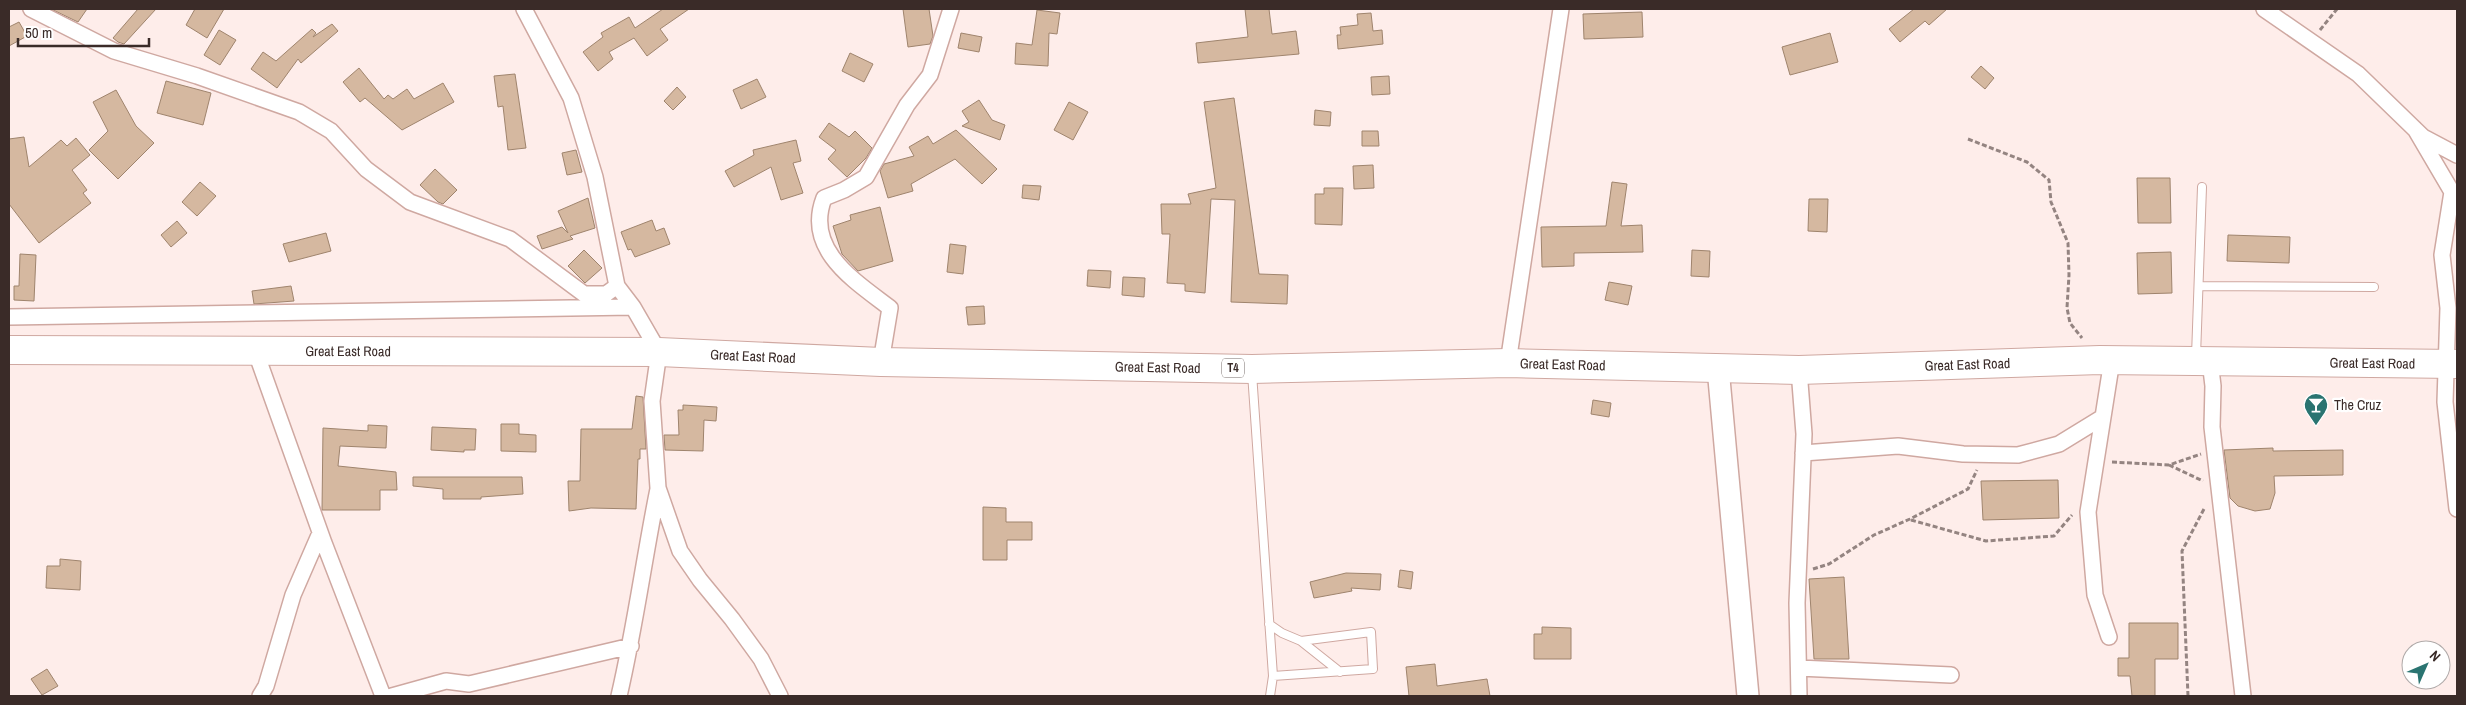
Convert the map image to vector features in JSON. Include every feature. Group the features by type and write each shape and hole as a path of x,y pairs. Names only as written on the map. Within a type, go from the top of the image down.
{"highway":[{"name":"Great East Road","path":"9,350 659,352 880,362 1252,369 1508,363 1799,370 2106,360 2451,364"}],"main road":[{"path":"1718,368 1748,696"}],"street":[{"path":"31,9 114,51 197,76 299,112 331,131 366,169 410,202 510,240 584,294 606,294 617,286"},
{"path":"524,9 571,98 595,177 617,286 633,307 659,352 652,401 658,488 631,646 619,696"},
{"path":"880,362 890,308 841,270 823,242 818,220 820,207 824,198 844,190 866,177 907,105 930,75 951,9"},
{"path":"1508,363 1561,9"},
{"path":"2264,9 2358,74 2423,137 2457,155"},
{"path":"2415,129 2452,192 2442,255 2448,308 2451,364 2445,402 2457,509"},
{"path":"9,317 633,307"},
{"path":"256,350 320,533 383,696"},
{"path":"2106,360 2103,417 2088,512 2095,596 2109,637"},
{"path":"2203,361 2242,696"},
{"path":"1799,370 1803,453 1798,574 1799,696"},
{"path":"1803,453 1898,446 1978,455 2018,455 2059,444 2103,417"},
{"path":"658,488 680,551 761,659 780,696"},
{"path":"260,696 266,686 293,595 320,533"},
{"path":"392,696 446,681 469,684 631,646"},
{"path":"1798,668 1951,676"}],"lane":[{"path":"2202,187 2199,286 2203,361"},
{"path":"2199,286 2374,287"},
{"path":"1252,369 1273,676 1270,696"},
{"path":"1268,624 1300,641 1340,672"},
{"path":"1273,676 1373,669 1371,632 1300,641"}],"path":[{"path":"2316,34 2336,9"},
{"path":"1968,139 2027,162 2049,180 2051,202 2068,243 2070,275 2066,308 2070,323 2106,360"},
{"path":"2169,465 2214,450"},
{"path":"1798,574 1828,564 1874,535 1968,489 1977,473 1978,455"},
{"path":"2096,461 2169,465 2219,488 2201,513 2182,551 2186,592 2188,696"},
{"path":"1910,519 1986,541 2054,536 2072,514"}],"building":[{"path":"51,9 87,9 78,22"},
{"path":"138,9 156,9 124,44 118,42 113,38"},
{"path":"195,9 224,9 207,38 186,25"},
{"path":"663,9 689,9 660,29 668,40 647,56 634,38 609,52 613,59 598,71 583,52 603,37 601,33 629,17 635,28"},
{"path":"903,9 929,9 933,36 930,44 908,47"},
{"path":"1245,9 1269,9 1272,34 1296,31 1299,54 1198,63 1196,43 1248,37"},
{"path":"1914,9 1947,9 1929,25 1925,21 1900,42 1889,29"},
{"path":"1037,10 1060,13 1057,34 1049,33 1048,66 1015,64 1016,43 1032,45"},
{"path":"1642,12 1643,37 1584,39 1583,14"},
{"path":"1371,13 1373,31 1382,30 1383,44 1338,49 1337,35 1341,35 1340,27 1358,25 1357,14"},
{"path":"19,22 27,36 9,46 9,27"},
{"path":"332,24 338,31 301,63 298,59 277,88 251,69 263,52 276,61 312,29 316,33 313,37"},
{"path":"219,30 236,40 220,65 204,55"},
{"path":"961,33 982,37 979,52 958,48"},
{"path":"1830,33 1838,62 1790,75 1782,47"},
{"path":"850,53 873,64 864,82 842,71"},
{"path":"1981,66 1994,78 1985,89 1971,77"},
{"path":"359,68 384,99 388,95 393,99 407,89 414,99 443,83 454,102 402,130 365,98 360,102 343,82"},
{"path":"515,74 526,148 508,150 503,106 498,107 494,76"},
{"path":"1389,76 1390,94 1372,95 1371,77"},
{"path":"757,79 766,97 741,109 733,90"},
{"path":"166,81 211,93 203,125 157,113"},
{"path":"677,87 686,97 673,110 664,101"},
{"path":"116,90 136,126 154,143 118,179 89,150 108,131 93,102"},
{"path":"1234,98 1259,274 1288,275 1287,304 1231,302 1235,200 1211,199 1205,293 1185,291 1185,284 1167,283 1170,234 1162,234 1161,204 1191,204 1188,194 1216,188 1204,102"},
{"path":"979,100 992,120 1005,125 1000,140 962,126 969,122 962,111"},
{"path":"1069,102 1088,112 1073,140 1054,130"},
{"path":"1315,110 1331,112 1330,126 1314,125"},
{"path":"829,123 849,137 855,131 872,148 866,158 847,177 828,159 836,150 819,137"},
{"path":"956,130 997,169 982,184 955,159 911,184 913,191 888,198 880,171 884,164 914,156 909,147 928,136 933,144"},
{"path":"1362,131 1378,131 1379,146 1362,146"},
{"path":"24,137 29,167 61,140 67,146 76,138 90,155 72,170 87,190 83,193 91,203 39,243 9,204 9,139"},
{"path":"796,140 801,161 793,163 803,193 781,200 771,167 734,187 725,171 754,155 753,150"},
{"path":"576,150 582,172 567,175 562,153"},
{"path":"1373,165 1374,188 1354,189 1353,166"},
{"path":"435,169 457,190 443,204 438,202 420,185"},
{"path":"2137,178 2170,178 2171,223 2138,223"},
{"path":"200,182 216,196 197,216 182,202"},
{"path":"1612,182 1627,184 1621,226 1642,225 1643,252 1574,253 1574,266 1542,267 1541,227 1606,226"},
{"path":"1023,185 1041,186 1039,200 1022,198"},
{"path":"1324,188 1343,188 1342,225 1315,224 1315,194 1324,194"},
{"path":"588,198 595,228 570,236 573,239 542,249 537,236 562,227 568,233 558,211"},
{"path":"1809,199 1828,199 1827,232 1808,231"},
{"path":"880,207 893,261 858,271 842,254 833,226 851,220 850,215"},
{"path":"652,220 656,231 664,228 670,244 635,257 631,249 628,250 621,232"},
{"path":"177,221 187,233 171,247 161,235"},
{"path":"326,233 331,251 289,262 283,244"},
{"path":"2228,235 2290,237 2289,263 2227,261"},
{"path":"950,244 966,246 963,274 947,272"},
{"path":"584,250 602,268 585,283 568,266"},
{"path":"1692,250 1710,251 1709,277 1691,276"},
{"path":"2171,252 2172,293 2138,294 2137,253"},
{"path":"20,254 36,255 34,301 14,300 14,286 19,286"},
{"path":"1088,270 1111,271 1110,288 1087,286"},
{"path":"1123,277 1145,278 1144,297 1122,295"},
{"path":"1609,282 1632,286 1628,305 1605,300"},
{"path":"291,286 294,301 254,304 252,291"},
{"path":"984,306 985,324 968,325 966,307"},
{"path":"636,396 643,397 646,449 640,449 640,459 638,459 636,509 591,508 569,511 568,481 580,481 581,429 632,429"},
{"path":"1593,400 1611,403 1609,417 1591,414"},
{"path":"683,405 717,407 716,421 704,420 703,451 665,450 664,435 679,435 678,410 683,410"},
{"path":"501,424 519,424 519,434 536,435 536,452 501,451"},
{"path":"368,425 387,426 386,448 340,446 338,466 396,472 397,490 380,490 380,510 322,510 323,428 368,431"},
{"path":"432,427 476,429 475,450 464,450 464,452 431,450"},
{"path":"2273,448 2273,451 2343,450 2343,475 2274,476 2275,493 2270,509 2255,511 2238,506 2230,498 2224,450"},
{"path":"413,477 522,477 523,494 481,497 481,499 443,499 443,489 413,486"},
{"path":"2058,480 2059,518 1983,520 1981,481"},
{"path":"983,507 1006,508 1006,522 1032,522 1032,540 1007,540 1007,560 983,560"},
{"path":"60,559 81,561 80,590 46,588 47,566 60,566"},
{"path":"1400,570 1413,572 1411,589 1398,587"},
{"path":"1346,573 1381,574 1380,590 1351,588 1352,591 1314,598 1310,582"},
{"path":"1844,577 1849,659 1814,659 1809,579"},
{"path":"2129,623 2178,623 2178,659 2155,659 2155,696 2132,696 2130,676 2118,676 2118,658 2129,658"},
{"path":"1542,627 1571,628 1571,659 1534,659 1534,634 1542,634"},
{"path":"1435,664 1437,686 1487,679 1490,696 1409,696 1406,667"},
{"path":"47,669 58,686 42,695 31,679"}],"place":[{"name":"The Cruz","path":"2316,426"}]}
